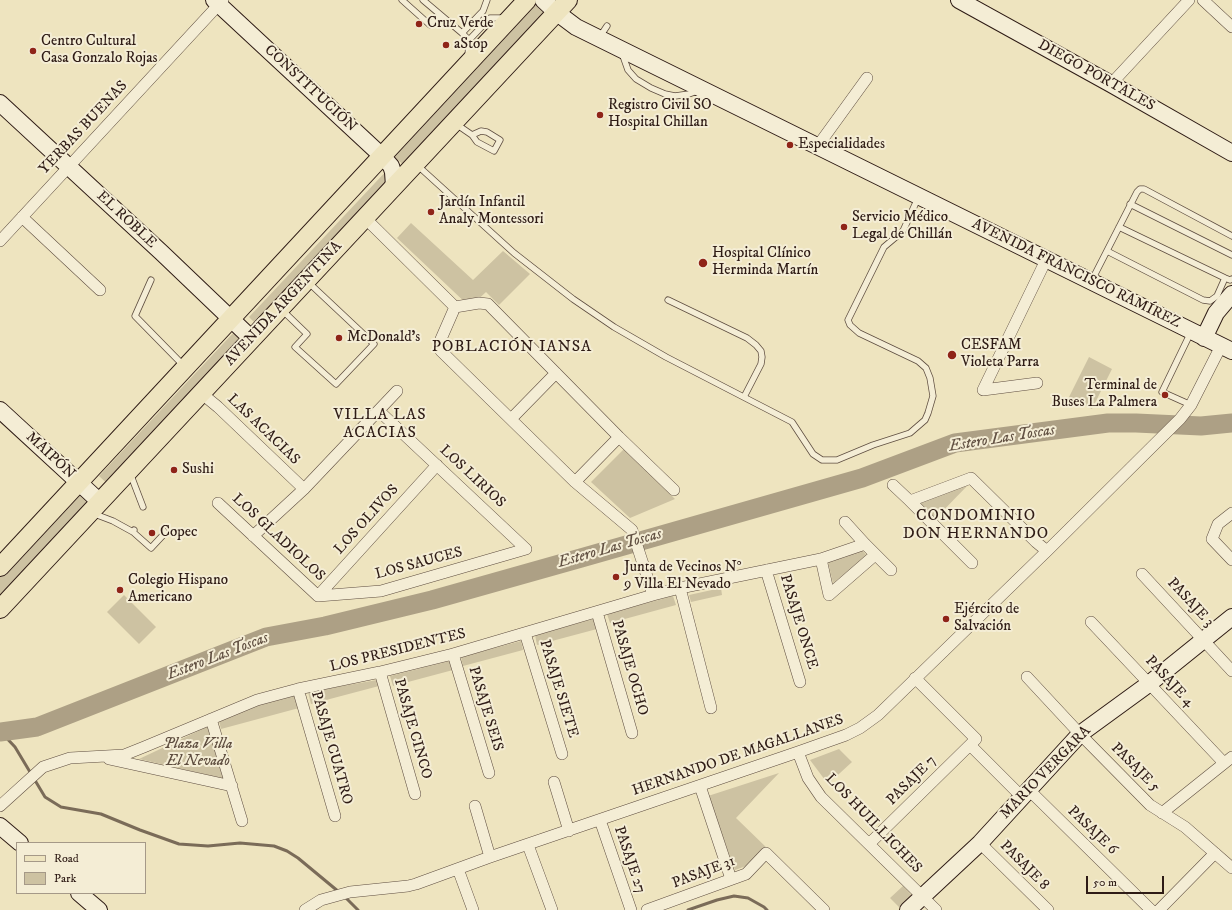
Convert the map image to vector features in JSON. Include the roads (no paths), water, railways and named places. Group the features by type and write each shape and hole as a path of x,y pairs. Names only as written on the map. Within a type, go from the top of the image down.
{"main road":[{"name":"AVENIDA ARGENTINA","path":"0,567 383,157 527,0"},
{"name":"AVENIDA FRANCISCO RAMÍREZ","path":"543,0 562,6 576,27 603,32 621,49 1227,349"},
{"name":"DIEGO PORTALES","path":"959,0 1232,153"},
{"name":"CONSTITUCIÓN","path":"218,2 383,157 392,168 395,179 394,186"},
{"name":"AVENIDA ARGENTINA","path":"0,609 562,6"},
{"path":"510,19 521,21 526,26 527,31 525,45"},
{"name":"EL ROBLE","path":"0,103 252,338"},
{"path":"432,104 453,122"},
{"path":"1198,335 1232,294"},
{"name":"MAIPÓN","path":"0,410 78,483 95,507"},
{"name":"MARIO VERGARA","path":"908,910 980,843 1080,734 1150,683 1232,617"},
{"path":"0,826 19,842"},
{"path":"80,894 99,910"}],"street":[{"path":"1111,84 1190,0"},
{"path":"1203,0 1232,27"},
{"name":"YERBAS BUENAS","path":"0,241 218,2"},
{"path":"817,146 868,78"},
{"path":"22,217 100,290"},
{"path":"364,218 455,306 488,304 619,437 674,490"},
{"path":"1037,383 983,390 1046,260"},
{"path":"455,306 441,339 441,351 635,541 653,595"},
{"name":"HERNANDO DE MAGALLANES","path":"305,910 321,900 350,892 408,886 798,752 846,735 860,728 878,715 1180,419 1191,405 1227,349"},
{"path":"511,419 556,373"},
{"path":"253,536 304,489 397,391"},
{"name":"LAS ACACIAS","path":"201,393 218,407 304,489"},
{"name":"LOS LIRIOS","path":"379,411 526,549"},
{"path":"575,482 619,437"},
{"name":"LOS OLIVOS","path":"318,596 437,465"},
{"path":"910,500 971,478 1047,551"},
{"path":"893,485 910,500 972,563"},
{"name":"LOS GLADIOLOS","path":"218,503 318,596"},
{"path":"1232,513 1218,524 1212,539 1232,560"},
{"path":"845,522 891,570"},
{"name":"LOS PRESIDENTES","path":"0,806 43,767 70,758 124,754 257,700 298,689 380,672 453,654 653,595 821,559 865,544"},
{"name":"LOS SAUCES","path":"318,596 381,591 526,549"},
{"path":"821,559 829,595 875,555"},
{"name":"PASAJE ONCE","path":"766,570 800,682"},
{"name":"PASAJE 3","path":"1142,574 1232,671"},
{"path":"680,588 712,708"},
{"name":"PASAJE OCHO","path":"597,612 632,733"},
{"name":"PASAJE 4","path":"1091,622 1228,760"},
{"name":"PASAJE SIETE","path":"524,633 562,754"},
{"name":"PASAJE SEIS","path":"453,654 489,773"},
{"name":"PASAJE CINCO","path":"380,672 415,794"},
{"name":"PASAJE 5","path":"1027,677 1080,734 1150,805 1185,827 1232,868"},
{"name":"PASAJE 6","path":"916,678 973,742 1026,794 1151,910"},
{"name":"PASAJE CUATRO","path":"298,689 335,816"},
{"path":"211,719 242,821"},
{"name":"PASAJE 7","path":"869,844 973,742"},
{"name":"LOS HUILLICHES","path":"798,752 808,778 821,797 936,910"},
{"path":"96,757 232,786"},
{"path":"1162,813 1228,760"},
{"path":"554,782 569,831"},
{"path":"700,786 731,879"},
{"path":"475,806 490,857"},
{"name":"PASAJE 27","path":"600,820 631,910"},
{"name":"PASAJE 8","path":"980,843 1048,910"},
{"path":"528,844 552,910"},
{"name":"PASAJE 31","path":"647,910 746,874 766,853 824,910"},
{"path":"1159,910 1215,853"},
{"path":"458,869 473,910"}],"lane":[{"path":"402,0 430,25 440,15"},
{"path":"423,0 469,40"},
{"path":"462,33 483,11 487,0"},
{"path":"483,11 490,18 510,19"},
{"path":"468,64 469,40 490,18"},
{"path":"621,49 622,57 628,70 636,79 651,88 665,94 675,96 689,94 701,89"},
{"path":"453,122 472,135 478,142 494,151 500,140 487,132 481,131 472,135"},
{"path":"415,163 514,253 573,299 614,327 660,353 792,422 813,454 822,460 837,460 873,445 910,433 925,420 928,414 933,396 930,378 926,368 918,361 859,333 853,329 848,320 884,247 903,231 919,197"},
{"path":"1091,282 1130,204 1140,189 1144,189 1232,236"},
{"path":"1130,204 1232,255"},
{"path":"1119,227 1224,278 1230,280 1232,279"},
{"path":"1107,251 1202,300 1210,301 1216,296 1224,278"},
{"path":"151,280 135,316 186,368"},
{"path":"280,308 307,334 295,347 336,384 374,344 306,281"},
{"path":"668,300 747,338 756,345 762,357 761,364 744,397"},
{"path":"1191,405 1162,392 1198,335"},
{"path":"129,470 143,507"},
{"path":"95,507 113,521 133,531 151,548 165,532 163,530"}],"waterway":[{"name":"Estero Las Toscas","path":"0,732 37,727 266,637 325,626 432,600 862,478 955,443 1108,423 1201,426 1232,423"},
{"path":"1,732 15,747 45,797 61,807 101,814 179,844 208,846 240,843 274,846 287,851 298,858 339,892"},
{"path":"688,910 734,896 748,898 767,910"},
{"path":"345,897 358,910"}],"place":[{"name":"Cruz Verde","path":"419,24"},
{"name":"aStop","path":"446,45"},
{"name":"Centro Cultural Casa Gonzalo Rojas","path":"33,51"},
{"name":"Registro Civil SO Hospital Chillan","path":"600,115"},
{"name":"Especialidades","path":"790,145"},
{"name":"Jardín Infantil Analy Montessori","path":"431,212"},
{"name":"Servicio Médico Legal de Chillán","path":"844,227"},
{"name":"Hospital Clínico Herminda Martín","path":"703,263"},
{"name":"McDonald's","path":"339,338"},
{"name":"CESFAM Violeta Parra","path":"952,355"},
{"name":"Terminal de Buses La Palmera","path":"1165,395"},
{"name":"Sushi","path":"174,470"},
{"name":"Copec","path":"152,533"},
{"name":"Junta de Vecinos N° 9 Villa El Nevado","path":"616,577"},
{"name":"Colegio Hispano Americano","path":"120,590"},
{"name":"Ejército de Salvación","path":"946,619"}],"district":[{"name":"POBLACIÓN IANSA","path":"512,348"},
{"name":"VILLA LAS ACACIAS","path":"380,425"},
{"name":"CONDOMINIO DON HERNANDO","path":"976,526"}],"park label":[{"name":"Plaza Villa El Nevado","path":"198,754"}]}
